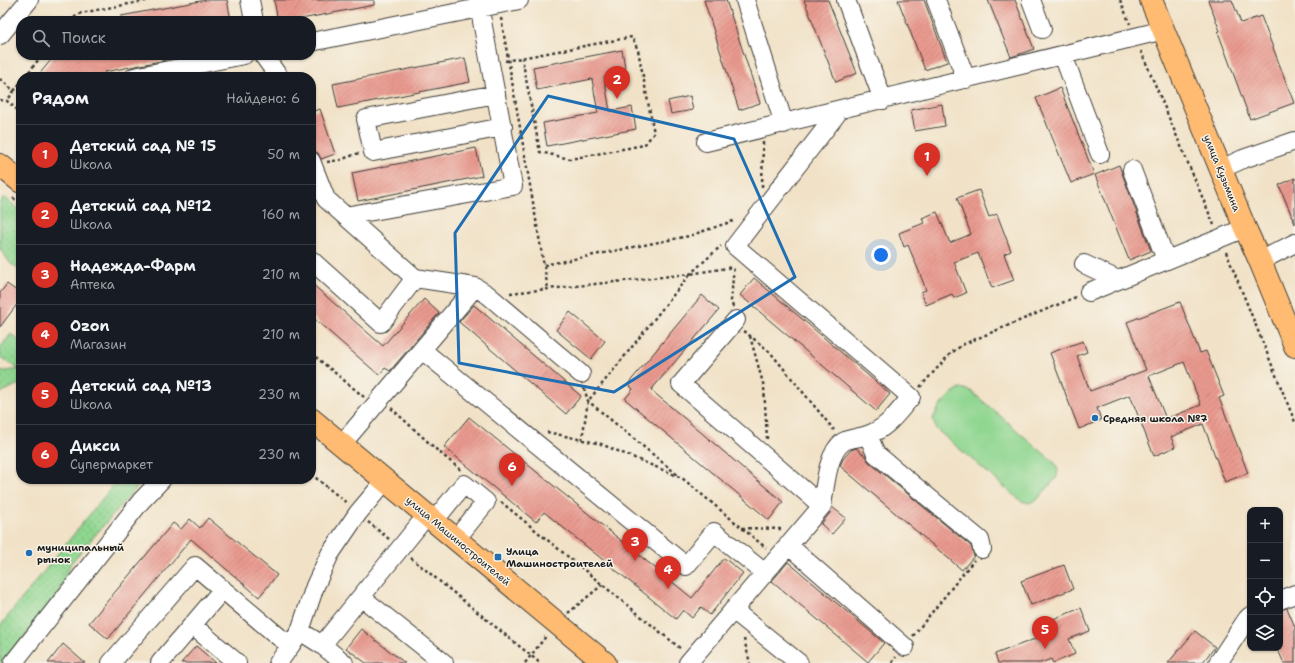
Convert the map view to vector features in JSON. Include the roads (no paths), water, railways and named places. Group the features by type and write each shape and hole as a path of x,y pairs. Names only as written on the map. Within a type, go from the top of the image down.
{"main road":[{"name":"улица Кузьмина","path":"1151,0 1295,346"},
{"path":"0,165 16,178"},
{"name":"улица Машиностроителей","path":"316,423 605,663"}],"street":[{"path":"0,35 29,0"},
{"path":"250,0 253,16"},
{"path":"316,41 479,4 498,4 519,0"},
{"path":"745,0 784,124"},
{"path":"846,0 883,100"},
{"path":"936,0 966,79"},
{"path":"1031,0 1042,29"},
{"path":"345,216 513,186 479,4"},
{"path":"706,142 839,111 1164,30"},
{"path":"1062,55 1100,154"},
{"path":"159,72 219,60"},
{"path":"267,60 275,72"},
{"path":"496,94 366,119 374,152 503,127"},
{"path":"690,661 822,506 827,474 832,458 843,442 868,435 890,422 911,397 730,244 761,212 839,111"},
{"path":"1221,169 1243,159 1295,141"},
{"path":"1132,170 1166,260"},
{"path":"316,174 326,200 415,278 481,291 580,374"},
{"path":"1089,292 1245,228"},
{"path":"1260,261 1295,243"},
{"path":"316,264 381,323 415,278"},
{"path":"1084,264 1118,280"},
{"path":"342,444 422,350 481,291"},
{"path":"736,320 681,384 822,506"},
{"path":"422,350 520,432 686,566 714,532 764,573"},
{"path":"868,435 876,454 980,540 982,549"},
{"path":"278,663 296,638 315,586 330,554 358,513 385,481"},
{"path":"13,663 141,501 157,484"},
{"path":"322,645 400,549 464,484 486,502 456,539"},
{"path":"783,551 905,647"},
{"path":"111,663 196,566 279,637 296,638 322,645 344,663"},
{"path":"160,663 223,589"},
{"path":"1283,599 1295,594"},
{"path":"361,597 444,663"},
{"path":"733,610 799,663"},
{"path":"1218,663 1247,619"},
{"path":"192,625 237,663"}],"place":[{"name":"Детский сад №12","path":"617,99"},
{"name":"Детский сад № 15","path":"927,176"},
{"name":"Средняя школа №7","path":"1095,418"},
{"name":"Дикси","path":"512,486"},
{"name":"муниципальный рынок","path":"29,553"},
{"name":"Улица Машиностроителей","path":"498,557"},
{"name":"Надежда-Фарм","path":"635,561"},
{"name":"Ozon","path":"668,589"},
{"name":"Детский сад №13","path":"1045,649"}]}
